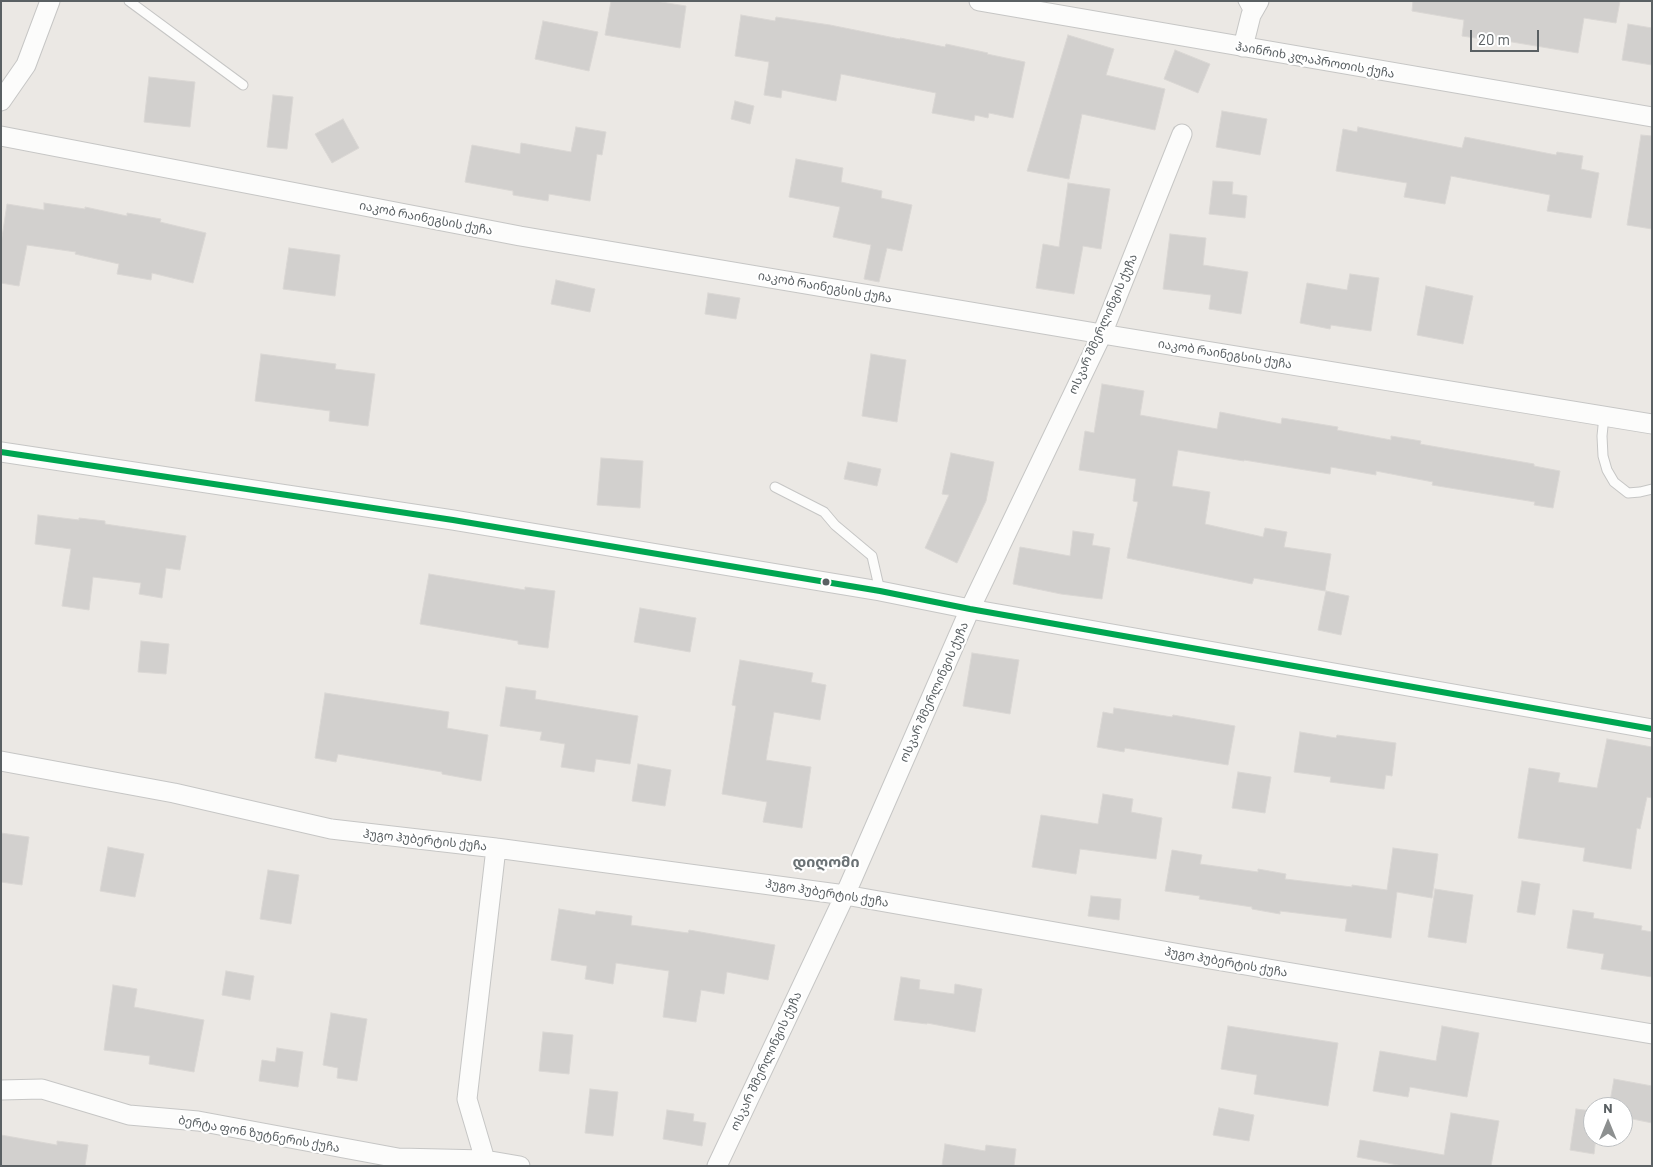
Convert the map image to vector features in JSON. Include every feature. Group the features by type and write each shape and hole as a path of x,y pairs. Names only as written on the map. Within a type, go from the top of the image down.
{"street":[{"path":"1,101 26,65 50,1"},
{"name":"ჰაინრიხ კლაპროთის ქუჩა","path":"979,1 1652,117"},
{"path":"1242,47 1251,6"},
{"name":"ოსკარ შმერლინგის ქუჩა","path":"717,1166 845,894 970,609 1102,334 1182,134"},
{"name":"იაკობ რაინეგსის ქუჩა","path":"1,136 520,236 1652,424"},
{"path":"1,452 444,519 880,591 970,609 1652,729"},
{"name":"ჰუგო ჰუბერტის ქუჩა","path":"1,761 174,793 331,829 496,848 845,894 1202,958 1652,1034"},
{"path":"485,1160 467,1099 496,848"},
{"name":"ბერტა ფონ ზუტნერის ქუჩა","path":"1,1090 42,1089 129,1115 198,1121 398,1158 485,1160 520,1166"}],"lane":[{"path":"129,1 243,85"},
{"path":"1604,416 1603,456 1607,470 1614,482 1628,493 1652,489"},
{"path":"775,488 824,512 835,525 872,556 880,591"}],"building":[{"path":"611,1 655,1 686,6 680,48 605,35"},
{"path":"1413,1 1620,1 1616,23 1584,18 1578,53 1482,37 1482,39 1462,36 1464,20 1412,11"},
{"path":"741,15 775,21 776,17 830,25 945,47 946,44 1025,62 1013,118 989,113 988,118 975,115 974,121 932,113 936,93 841,74 836,101 782,90 781,98 764,95 769,62 735,56"},
{"path":"543,21 598,32 589,71 535,59"},
{"path":"1628,24 1652,28 1652,65 1622,60"},
{"path":"1068,35 1114,49 1106,75 1165,89 1155,130 1082,114 1069,179 1027,171"},
{"path":"1175,50 1210,64 1198,93 1164,79"},
{"path":"149,77 195,82 190,127 144,122"},
{"path":"273,95 293,97 287,149 267,147"},
{"path":"735,101 754,106 750,124 731,119"},
{"path":"1222,111 1267,119 1260,155 1216,147"},
{"path":"343,119 359,148 332,163 315,134"},
{"path":"576,127 606,132 602,155 597,154 590,201 549,194 548,201 513,195 513,191 465,182 472,145 520,154 521,143 571,152"},
{"path":"1358,127 1462,148 1465,137 1556,155 1557,152 1583,156 1581,169 1599,173 1591,218 1547,211 1550,195 1451,176 1445,204 1404,197 1407,183 1336,171 1343,129 1357,132"},
{"path":"1641,135 1652,136 1652,229 1627,225"},
{"path":"796,159 843,168 841,182 882,191 881,198 912,205 902,251 887,248 879,282 864,279 871,245 833,237 840,207 789,197"},
{"path":"1213,181 1233,182 1232,194 1247,196 1245,218 1209,214"},
{"path":"1068,183 1110,189 1101,249 1083,246 1074,294 1036,288 1043,244 1059,247"},
{"path":"44,203 85,209 85,207 127,216 127,213 161,219 160,222 206,233 193,283 152,273 151,280 117,274 119,264 75,254 76,252 27,245 19,286 1,283 1,244 7,204 44,210"},
{"path":"1170,234 1206,238 1203,265 1248,272 1241,314 1209,309 1211,295 1163,289"},
{"path":"289,248 340,255 335,296 283,289"},
{"path":"1350,274 1379,278 1371,331 1331,325 1330,329 1300,323 1307,283 1347,290"},
{"path":"556,280 595,289 590,312 551,304"},
{"path":"1426,286 1473,296 1463,344 1417,335"},
{"path":"708,293 740,298 736,319 705,314"},
{"path":"261,354 336,364 335,369 375,374 368,426 329,421 330,411 255,401"},
{"path":"871,354 906,360 897,422 862,416"},
{"path":"1102,384 1144,391 1140,415 1217,429 1220,412 1281,424 1282,418 1338,427 1337,430 1391,440 1391,436 1421,441 1420,444 1534,464 1534,466 1560,471 1553,508 1534,505 1535,502 1432,485 1433,482 1376,471 1376,475 1331,467 1330,474 1178,450 1172,486 1210,492 1205,524 1263,537 1265,528 1287,532 1284,547 1331,554 1325,591 1254,578 1252,584 1127,558 1138,502 1133,501 1136,479 1079,470 1085,431 1094,433"},
{"path":"951,453 994,462 986,501 957,563 925,548 949,495 942,494"},
{"path":"601,458 643,461 640,508 597,505"},
{"path":"848,462 881,469 877,486 844,479"},
{"path":"38,515 105,521 105,524 186,536 180,570 166,568 162,598 139,594 141,583 93,577 89,610 62,606 71,549 35,544"},
{"path":"1073,531 1094,534 1092,545 1110,548 1102,599 1061,594 1013,584 1020,547 1070,556"},
{"path":"429,574 525,590 525,587 555,591 548,648 518,644 518,641 420,624"},
{"path":"1326,591 1349,596 1341,635 1318,630"},
{"path":"640,608 696,618 690,652 634,642"},
{"path":"141,641 169,644 166,674 138,672"},
{"path":"972,653 1019,660 1010,714 963,706"},
{"path":"740,660 813,673 811,682 826,685 820,720 774,712 766,760 811,767 802,828 763,822 767,802 722,794 736,706 732,705"},
{"path":"506,687 536,691 535,699 638,716 630,764 596,759 594,772 561,767 565,744 540,740 542,732 500,726"},
{"path":"325,693 449,712 447,728 488,735 481,781 442,774 442,772 338,754 336,762 315,758"},
{"path":"1114,708 1172,717 1173,715 1235,726 1228,765 1125,748 1124,752 1097,747 1103,712 1113,714"},
{"path":"1300,732 1336,738 1337,735 1396,743 1392,776 1386,775 1384,789 1330,782 1331,777 1294,772"},
{"path":"1607,739 1652,747 1652,798 1647,797 1640,829 1637,828 1631,869 1583,861 1585,848 1518,838 1529,768 1560,773 1558,782 1597,788"},
{"path":"638,764 671,770 665,806 632,801"},
{"path":"1238,772 1271,777 1265,813 1232,808"},
{"path":"1103,794 1133,799 1131,812 1162,818 1156,859 1080,849 1076,874 1032,867 1041,815 1098,824"},
{"path":"1,833 29,837 22,885 1,882"},
{"path":"108,847 144,854 135,897 100,891"},
{"path":"1393,848 1438,854 1432,898 1397,892 1391,938 1345,931 1347,919 1280,911 1280,914 1252,909 1252,907 1199,899 1200,896 1165,891 1172,850 1202,855 1200,864 1258,872 1258,869 1286,874 1285,879 1387,890"},
{"path":"268,870 299,875 291,924 260,919"},
{"path":"1522,881 1540,884 1535,915 1517,912"},
{"path":"1435,889 1473,895 1466,943 1428,937"},
{"path":"1091,896 1121,899 1119,920 1088,916"},
{"path":"559,909 595,915 596,911 632,916 631,925 688,933 689,930 775,945 768,980 727,972 724,994 701,990 696,1022 663,1017 669,971 616,963 613,984 585,979 587,966 551,960"},
{"path":"1573,910 1594,913 1593,918 1642,926 1641,930 1652,932 1652,977 1601,969 1604,954 1567,948"},
{"path":"226,971 254,976 250,1000 222,995"},
{"path":"901,977 920,980 919,989 954,994 955,984 982,989 975,1032 927,1023 894,1020"},
{"path":"113,985 137,989 134,1007 204,1020 194,1072 149,1064 150,1056 104,1050"},
{"path":"331,1013 367,1019 357,1081 337,1078 338,1068 323,1065"},
{"path":"1228,1026 1338,1043 1328,1106 1254,1094 1257,1075 1221,1069"},
{"path":"1442,1026 1479,1033 1467,1097 1410,1087 1408,1097 1373,1091 1380,1051 1436,1061"},
{"path":"543,1032 573,1035 569,1074 539,1071"},
{"path":"277,1048 303,1052 298,1087 259,1081 262,1060 275,1062"},
{"path":"1614,1079 1652,1086 1652,1123 1633,1119 1633,1097 1611,1097"},
{"path":"590,1089 618,1092 613,1136 585,1133"},
{"path":"1219,1108 1254,1115 1249,1141 1213,1135"},
{"path":"1576,1109 1583,1110 1583,1147 1595,1147 1594,1154 1570,1150"},
{"path":"667,1110 694,1114 693,1121 706,1123 702,1146 663,1139"},
{"path":"1451,1113 1499,1121 1491,1166 1403,1166 1357,1157 1360,1140 1444,1155"},
{"path":"1,1135 57,1145 57,1141 88,1145 85,1166 1,1166"},
{"path":"945,1144 985,1151 986,1145 1016,1149 1014,1166 942,1166"}],"transit line":[{"path":"1,452 453,520 880,591 970,609 1652,729"}],"district":[{"name":"დიღომი","path":"826,862"}]}
